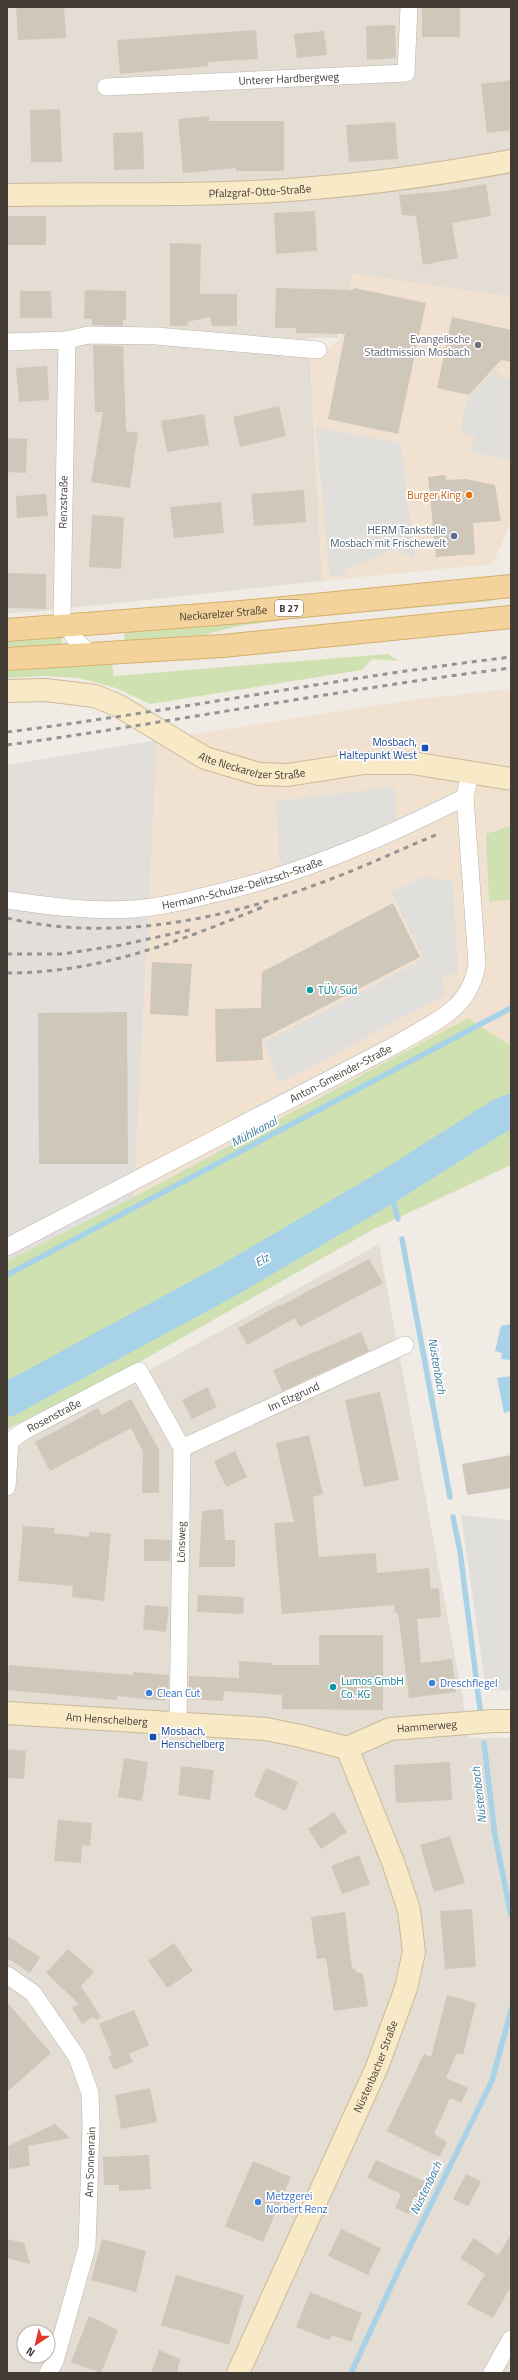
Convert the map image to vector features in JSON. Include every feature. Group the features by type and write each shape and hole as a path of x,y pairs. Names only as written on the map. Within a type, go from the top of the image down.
{"main road":[{"name":"Neckarelzer Straße","path":"7,630 241,612 511,586"},
{"path":"7,659 223,646 511,617"}],"street":[{"name":"Unterer Hardbergweg","path":"106,87 406,73 409,7"},
{"name":"Pfalzgraf-Otto-Straße","path":"7,195 232,192 312,188 424,176 511,161"},
{"path":"7,342 67,340 88,334 156,336 318,350"},
{"name":"Renzstraße","path":"67,340 62,616 77,642 91,654"},
{"name":"Alte Neckarelzer Straße","path":"7,691 44,690 95,696 119,706 205,758 259,774 288,775 364,763 412,763 511,779"},
{"name":"Anton-Gmeinder-Straße","path":"7,1247 399,1043 450,1011 464,999 474,982 477,964 465,797 470,772"},
{"name":"Hermann-Schulze-Delitzsch-Straße","path":"7,900 54,907 101,910 134,909 176,903 266,880 329,858 379,839 465,797"},
{"name":"Im Elzgrund","path":"182,1448 405,1345"},
{"name":"Rosenstraße","path":"7,1486 10,1441 24,1431 139,1371 182,1448"},
{"name":"Lönsweg","path":"178,1725 182,1448"},
{"name":"Am Henschelberg","path":"7,1713 178,1725 266,1729 348,1748"},
{"name":"Hammerweg","path":"348,1748 390,1729 511,1721"},
{"name":"Nüstenbacher Straße","path":"238,2373 377,2067 406,1988 414,1952 409,1910 393,1862 348,1748"},
{"name":"Am Sonnenrain","path":"7,1975 33,1993 77,2057 90,2093 91,2127 87,2247 55,2361 48,2373"},
{"path":"492,2373 511,2339"}],"shaded area":[{"path":"7,7 511,7 511,297 352,274 338,338 309,338 322,581 43,611 7,613"},
{"path":"352,273 511,297 511,522 493,564 322,581 311,360 340,339"},
{"path":"495,370 506,381 511,375 511,460 471,452 475,436 460,434 467,399"},
{"path":"316,428 401,443 415,559 396,549 345,570 345,575 330,577"},
{"path":"511,689 511,1046 468,1018 134,1197 157,740 410,700"},
{"path":"157,740 134,1197 7,1261 7,765"},
{"path":"395,787 396,825 280,869 276,801"},
{"path":"423,877 453,881 458,974 442,975 444,996 279,1083 264,1042 424,959 391,892"},
{"path":"379,1244 470,1738 511,1738 511,2373 7,2373 7,1448"},
{"path":"461,1515 511,1520 511,1690 486,1690"}],"green space":[{"path":"492,597 493,601 289,619 239,626 204,635 125,642 124,632"},
{"path":"61,637 63,645 7,650 7,642"},
{"path":"388,654 398,661 372,659 362,670 150,704 116,688 79,678 45,676 7,678 7,671 112,664 114,676"},
{"path":"511,826 511,899 489,902 486,834"},
{"path":"468,1018 511,1046 511,1165 372,1230 134,1365 7,1429 7,1261 134,1197"}],"water":[{"path":"511,1324 511,1360 501,1359 502,1353 495,1351 501,1326"},
{"path":"511,1376 511,1411 504,1413 497,1378"}],"building":[{"path":"16,7 64,7 66,38 18,40"},
{"path":"422,7 460,7 460,37 422,37"},
{"path":"395,25 396,58 367,60 366,26"},
{"path":"256,30 258,59 208,62 208,66 120,74 117,40"},
{"path":"324,31 327,55 297,58 294,34"},
{"path":"511,80 511,130 487,133 481,84"},
{"path":"60,109 62,162 31,162 30,110"},
{"path":"209,116 209,121 284,121 284,171 236,171 236,168 183,173 178,119"},
{"path":"395,122 398,159 349,162 346,125"},
{"path":"143,132 144,169 114,170 113,133"},
{"path":"486,184 491,216 452,223 458,258 423,265 416,216 402,215 399,195 446,191"},
{"path":"315,211 317,251 276,254 274,213"},
{"path":"7,216 46,216 46,245 7,245"},
{"path":"170,243 201,244 200,294 237,294 237,326 212,326 210,317 187,322 188,326 170,326"},
{"path":"276,288 353,290 354,288 426,303 398,434 328,419 345,334 296,333 296,328 275,328"},
{"path":"85,290 126,291 126,320 123,320 123,326 92,325 92,319 84,319"},
{"path":"20,291 51,291 52,318 20,318"},
{"name":"Evangelische Stadtmission Mosbach","path":"452,317 511,330 511,362 501,360 469,395 437,388"},
{"path":"93,345 123,346 126,431 138,433 130,488 91,482 103,412 95,412"},
{"path":"47,366 49,400 19,402 16,368"},
{"path":"279,406 286,436 240,447 233,417"},
{"path":"204,414 209,445 167,452 161,421"},
{"path":"7,438 27,439 26,473 7,472"},
{"path":"445,475 446,480 466,479 495,485 501,521 473,523 475,554 436,557 428,477"},
{"path":"304,490 306,522 254,526 251,494"},
{"path":"46,494 48,516 17,518 16,496"},
{"path":"221,502 224,533 174,538 170,507"},
{"path":"92,515 124,517 121,569 89,567"},
{"path":"7,573 46,574 46,609 7,608"},
{"name":"TÜV Süd","path":"393,903 420,957 262,1039 263,1060 216,1062 215,1009 261,1008 262,972"},
{"path":"152,962 192,964 188,1016 150,1014"},
{"path":"127,1012 128,1164 39,1164 38,1013"},
{"path":"369,1259 383,1283 300,1327 295,1318 247,1345 238,1328 279,1305 280,1306"},
{"path":"361,1332 369,1351 282,1391 273,1370"},
{"path":"207,1387 217,1407 192,1419 182,1400"},
{"path":"380,1392 399,1480 364,1487 345,1400"},
{"path":"131,1399 159,1450 159,1493 142,1493 143,1451 131,1428 50,1471 35,1442 98,1408 102,1415"},
{"path":"309,1435 323,1494 313,1497 319,1557 376,1553 377,1573 429,1568 431,1589 439,1588 441,1617 417,1619 421,1663 452,1659 456,1692 409,1698 398,1613 395,1613 394,1605 282,1614 274,1523 294,1522 276,1443"},
{"path":"235,1451 247,1477 226,1487 214,1461"},
{"path":"511,1455 511,1488 467,1495 462,1464"},
{"path":"223,1509 225,1540 235,1540 235,1567 199,1567 202,1511"},
{"path":"23,1526 55,1528 54,1533 89,1537 90,1532 111,1534 104,1601 72,1597 73,1586 18,1581"},
{"path":"144,1539 171,1540 170,1561 144,1561"},
{"path":"198,1595 244,1597 243,1614 197,1612"},
{"path":"145,1605 169,1607 166,1632 143,1629"},
{"name":"Lumos GmbH Co. KG","path":"319,1635 383,1635 383,1710 282,1709 282,1695 224,1691 223,1701 188,1699 189,1676 239,1678 239,1661 272,1663 271,1665 319,1665"},
{"path":"9,1665 133,1675 133,1672 169,1675 168,1698 165,1698 165,1701 117,1696 117,1700 7,1690"},
{"path":"7,1749 26,1751 24,1779 7,1778"},
{"path":"124,1758 148,1762 142,1801 118,1797"},
{"path":"450,1762 452,1800 396,1803 394,1765"},
{"path":"181,1766 214,1770 210,1800 178,1795"},
{"path":"266,1768 298,1782 286,1811 254,1796"},
{"path":"334,1812 347,1832 321,1849 308,1829"},
{"path":"58,1820 92,1823 90,1846 82,1845 81,1863 54,1861"},
{"path":"450,1836 465,1883 434,1892 420,1845"},
{"path":"359,1855 370,1884 342,1894 331,1866"},
{"path":"472,1909 476,1967 445,1969 440,1911"},
{"path":"345,1912 352,1969 355,1968 355,1971 363,1974 368,2006 334,2011 326,1958 317,1959 311,1917"},
{"path":"7,1936 40,1957 30,1973 7,1958"},
{"path":"174,1943 193,1971 167,1988 148,1961"},
{"path":"68,1949 94,1972 81,1986 101,2017 97,2020 93,2017 82,2024 72,2008 79,2004 46,1973"},
{"path":"447,1995 476,2003 463,2055 457,2053 446,2078 468,2088 461,2103 450,2098 434,2134 447,2142 439,2157 387,2131 424,2054 431,2057"},
{"path":"7,2002 51,2053 7,2092"},
{"path":"134,2010 149,2045 129,2054 133,2062 114,2070 108,2057 112,2055 99,2024"},
{"path":"150,2088 157,2122 121,2129 115,2095"},
{"path":"55,2124 70,2138 28,2146 30,2166 9,2169 8,2146"},
{"path":"149,2155 151,2189 119,2191 119,2185 104,2185 103,2157"},
{"path":"376,2160 426,2182 409,2214 395,2208 401,2194 367,2178"},
{"name":"Metzgerei Norbert Renz","path":"253,2161 291,2177 263,2242 225,2226"},
{"path":"466,2174 481,2182 468,2206 453,2199"},
{"path":"341,2229 381,2248 368,2275 328,2256"},
{"path":"511,2235 511,2286 493,2318 467,2304 485,2274 460,2258 474,2238 498,2255"},
{"path":"7,2239 24,2243 30,2264 7,2258"},
{"path":"102,2239 146,2251 136,2292 91,2280"},
{"path":"176,2275 244,2295 229,2345 161,2325"},
{"path":"310,2292 362,2313 351,2342 332,2335 329,2340 296,2327"},
{"path":"89,2316 118,2330 101,2373 71,2362"},
{"path":"159,2350 180,2359 177,2373 151,2373"}],"waterway":[{"name":"Mühlkanal","path":"7,1275 511,1008"},
{"name":"Elz","path":"7,1400 227,1281 389,1186 499,1116 511,1111"},
{"name":"Nüstenbach","path":"389,1186 398,1219"},
{"name":"Nüstenbach","path":"402,1239 450,1497"},
{"name":"Nüstenbach","path":"453,1517 460,1551 480,1709"},
{"name":"Nüstenbach","path":"484,1743 495,1836 511,1915"},
{"name":"Nüstenbach","path":"351,2373 400,2267 492,2081 511,2010"}],"railway":[{"path":"7,732 70,724 385,674 511,657"},
{"path":"7,745 448,676 511,668"},
{"path":"7,918 46,925 85,928 124,928 202,918 241,909 315,885 362,867 438,834"},
{"path":"7,973 42,972 108,961 139,953 171,943 265,906"},
{"path":"7,954 62,954 121,945 194,929"}],"place":[{"name":"Evangelische Stadtmission Mosbach","path":"478,345"},
{"name":"Burger King","path":"469,495"},
{"name":"HERM Tankstelle Mosbach mit Frischewelt","path":"454,536"},
{"name":"Mosbach, Haltepunkt West","path":"425,748"},
{"name":"TÜV Süd","path":"310,990"},
{"name":"Dreschflegel","path":"432,1683"},
{"name":"Lumos GmbH Co. KG","path":"333,1687"},
{"name":"Clean Cut","path":"149,1693"},
{"name":"Mosbach, Henschelberg","path":"153,1737"},
{"name":"Metzgerei Norbert Renz","path":"258,2202"}]}
